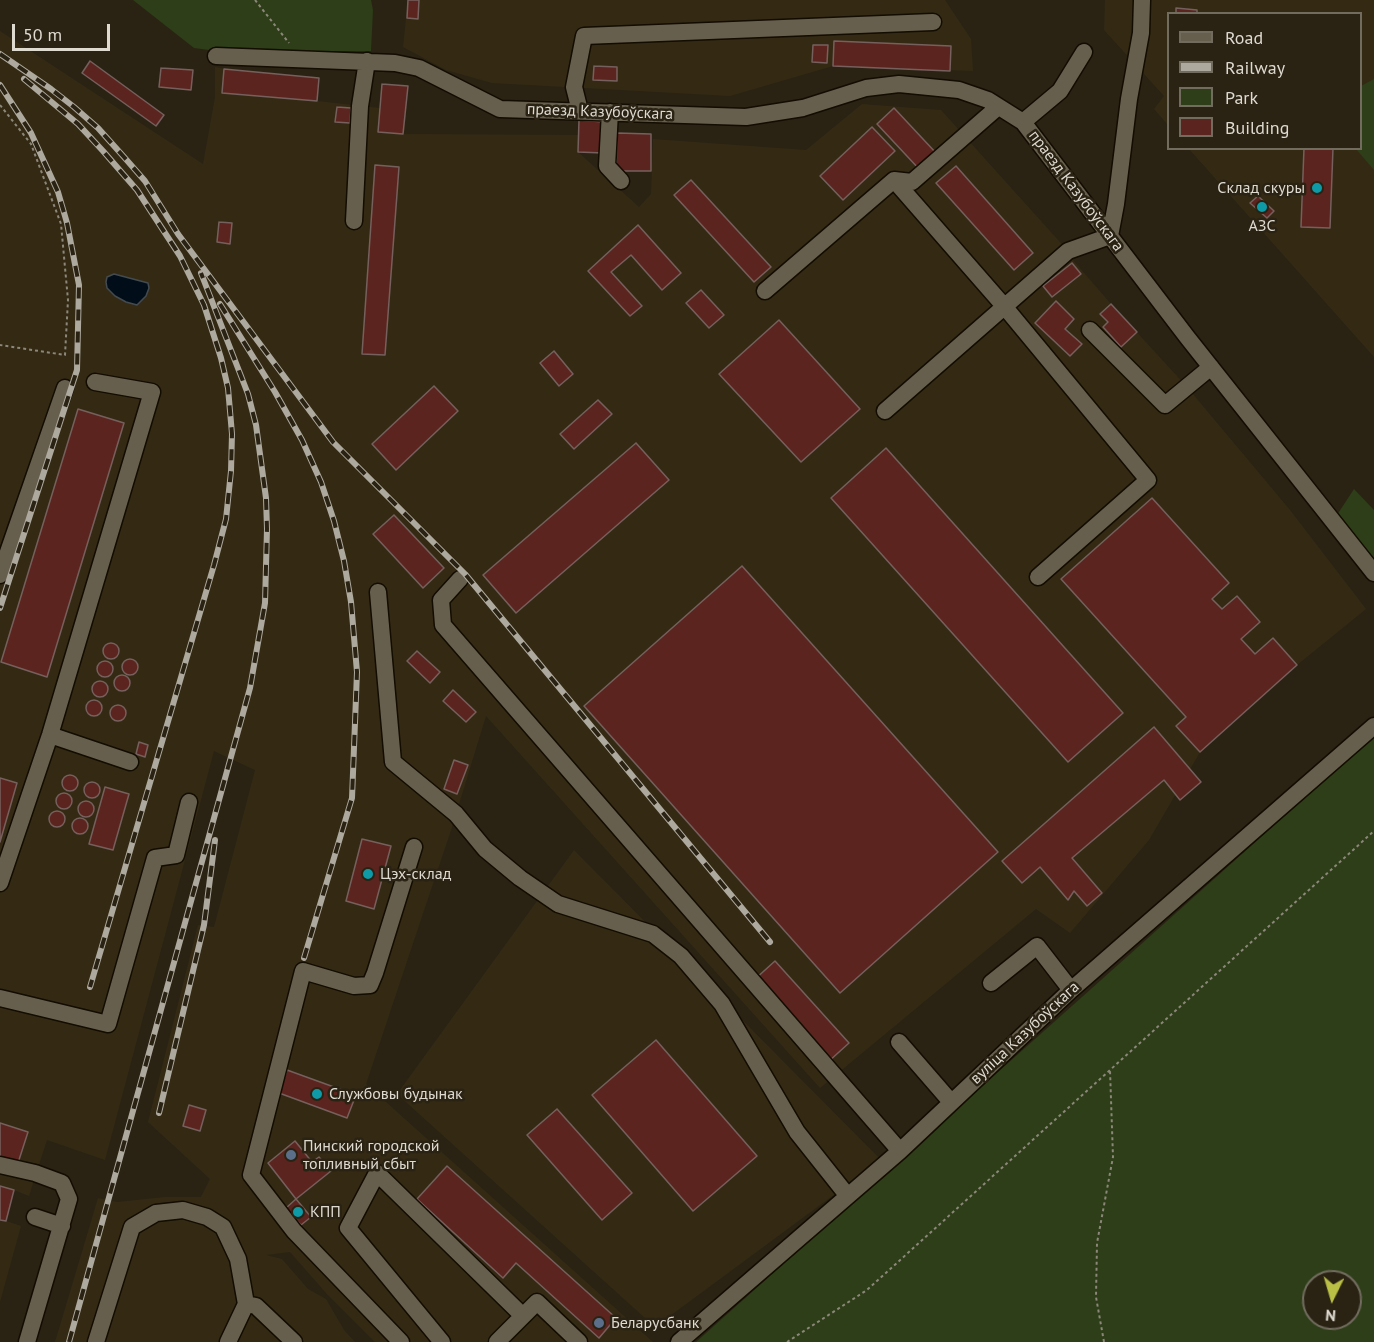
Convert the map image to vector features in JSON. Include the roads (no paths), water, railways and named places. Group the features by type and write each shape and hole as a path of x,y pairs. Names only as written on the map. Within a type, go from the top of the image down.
{"street":[{"path":"885,411 1068,251 1110,236 1129,99 1141,33 1142,0"},
{"path":"580,111 574,87 584,36 933,22"},
{"path":"1023,122 1060,91 1084,52"},
{"name":"праезд Казубоўскага","path":"216,56 395,63 419,68 500,109 746,117 803,108 866,88 899,84 959,90 988,100 1023,122 1211,368 1374,573"},
{"path":"354,221 360,106 367,61"},
{"path":"765,291 894,180 912,182 998,107"},
{"path":"610,112 607,166 621,181"},
{"path":"894,180 1004,306 1148,480 1038,577"},
{"path":"1090,330 1165,405 1211,368"},
{"path":"0,883 50,735 152,392 95,382"},
{"path":"0,575 65,388"},
{"path":"460,579 441,600 443,625 900,1151"},
{"path":"378,592 393,762 456,814 485,849 520,878 558,904 653,934 681,956 722,1004 797,1132 847,1195"},
{"name":"вуліца Казубоўскага","path":"679,1342 900,1151 1071,990 1374,726"},
{"path":"50,735 130,762"},
{"path":"0,998 108,1024 155,858 176,855 189,802"},
{"path":"401,1342 294,1231 251,1175 303,971 354,986 369,985 375,974 414,847"},
{"path":"991,983 1037,945 1071,990"},
{"path":"899,1042 951,1102"},
{"path":"0,1165 35,1173 62,1183 69,1199 27,1342"},
{"path":"442,1342 348,1228 377,1173 523,1316"},
{"path":"96,1342 132,1227 156,1212 183,1210 207,1217 223,1227 238,1259 246,1304 228,1342"},
{"path":"35,1217 62,1226"},
{"path":"497,1342 537,1302 579,1342"},
{"path":"246,1304 256,1306 294,1342"}],"railway":[{"path":"0,54 51,89 98,128 145,181 178,234 333,442 465,574 770,942"},
{"path":"24,79 78,124 103,151 137,190 180,256 204,305 221,358 228,388 232,434 226,519 90,987"},
{"path":"0,85 31,133 58,192 67,223 79,285 77,370 0,608"},
{"path":"69,1342 250,688 265,603 266,498 256,425 248,394 201,273"},
{"path":"220,304 275,392 302,440 321,482 334,521 351,602 357,672 352,798 304,958"},
{"path":"159,1113 204,925 215,840"}],"place":[{"name":"Склад скуры","path":"1317,188"},
{"name":"АЗС","path":"1262,207"},
{"name":"Цэх-склад","path":"368,874"},
{"name":"Службовы будынак","path":"317,1094"},
{"name":"Пинский городской топливный сбыт","path":"291,1155"},
{"name":"КПП","path":"298,1212"},
{"name":"Беларусбанк","path":"599,1323"}]}
